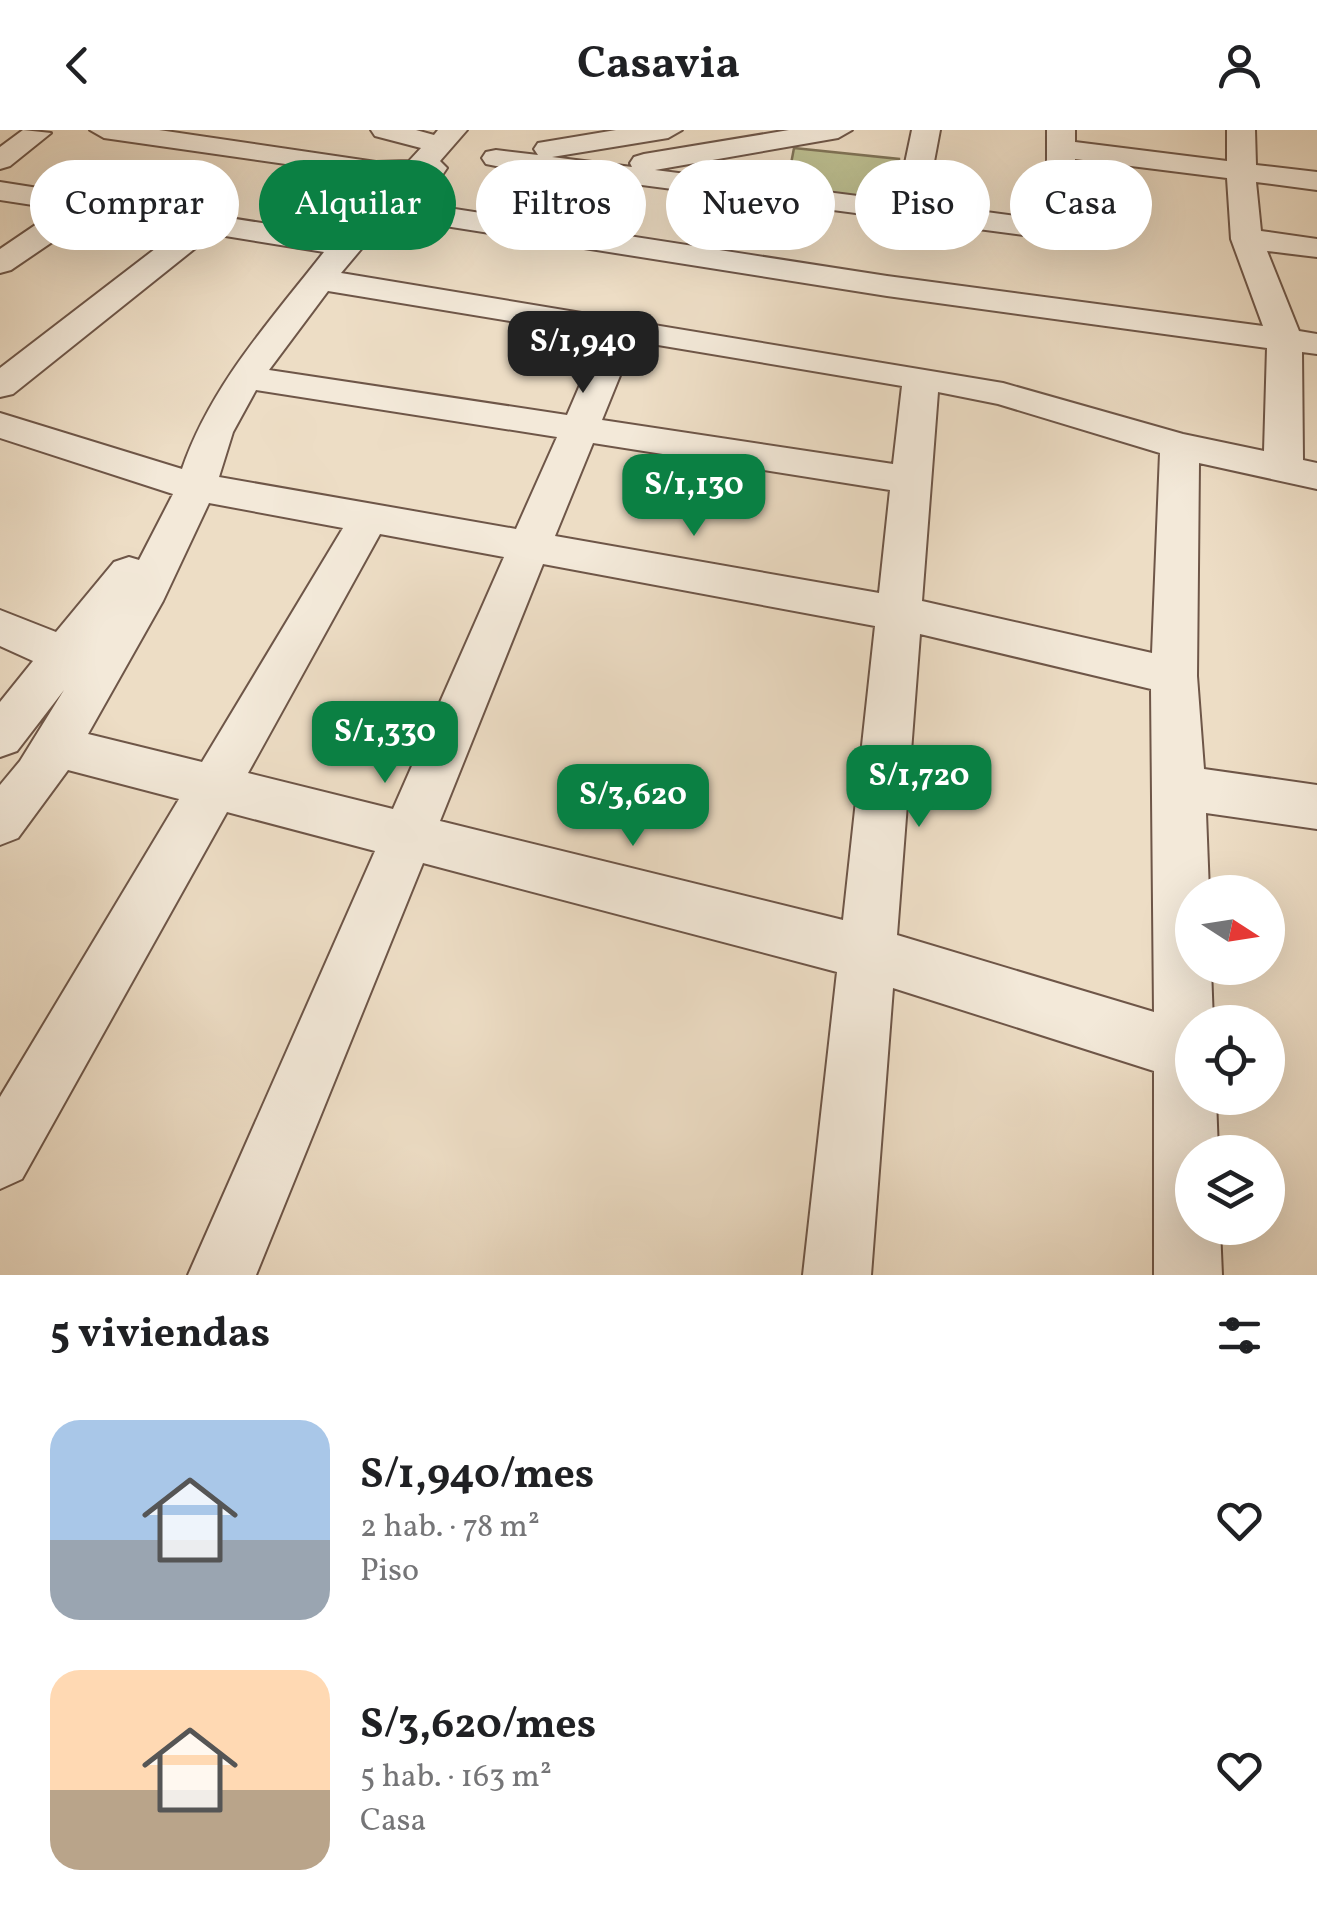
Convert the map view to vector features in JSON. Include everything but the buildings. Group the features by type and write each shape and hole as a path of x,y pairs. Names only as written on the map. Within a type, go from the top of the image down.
{"street":[{"path":"104,130 303,160"},
{"path":"385,130 445,137"},
{"path":"456,165 668,130"},
{"path":"646,163 838,130"},
{"path":"920,160 926,130"},
{"path":"323,280 1004,394 1180,446 1300,453 1301,341 1248,239 1240,171 1241,130"},
{"path":"0,160 36,133"},
{"path":"423,160 445,137"},
{"path":"990,222 1062,231 1061,140 1317,181"},
{"path":"496,158 511,160"},
{"path":"646,178 855,205"},
{"path":"0,191 30,196"},
{"path":"456,219 887,286 1301,341"},
{"path":"1248,239 1317,248"},
{"path":"0,264 30,243"},
{"path":"0,386 174,250"},
{"path":"0,737 82,663 141,601 196,487 214,432 245,378 342,250"},
{"path":"222,1275 622,328"},
{"path":"245,378 911,480"},
{"path":"836,1275 921,378"},
{"path":"0,424 196,487 898,613 1174,676"},
{"path":"1180,446 1174,676 1183,1005"},
{"path":"0,1157 368,518"},
{"path":"0,626 82,663"},
{"path":"0,822 38,776 55,746 82,663"},
{"path":"55,746 867,952 1175,1047"},
{"path":"1180,787 1317,807"},
{"path":"1185,1115 1188,1275"}],"green space":[{"path":"794,148 899,160 855,160 855,198 835,196 835,160 792,160"}]}
